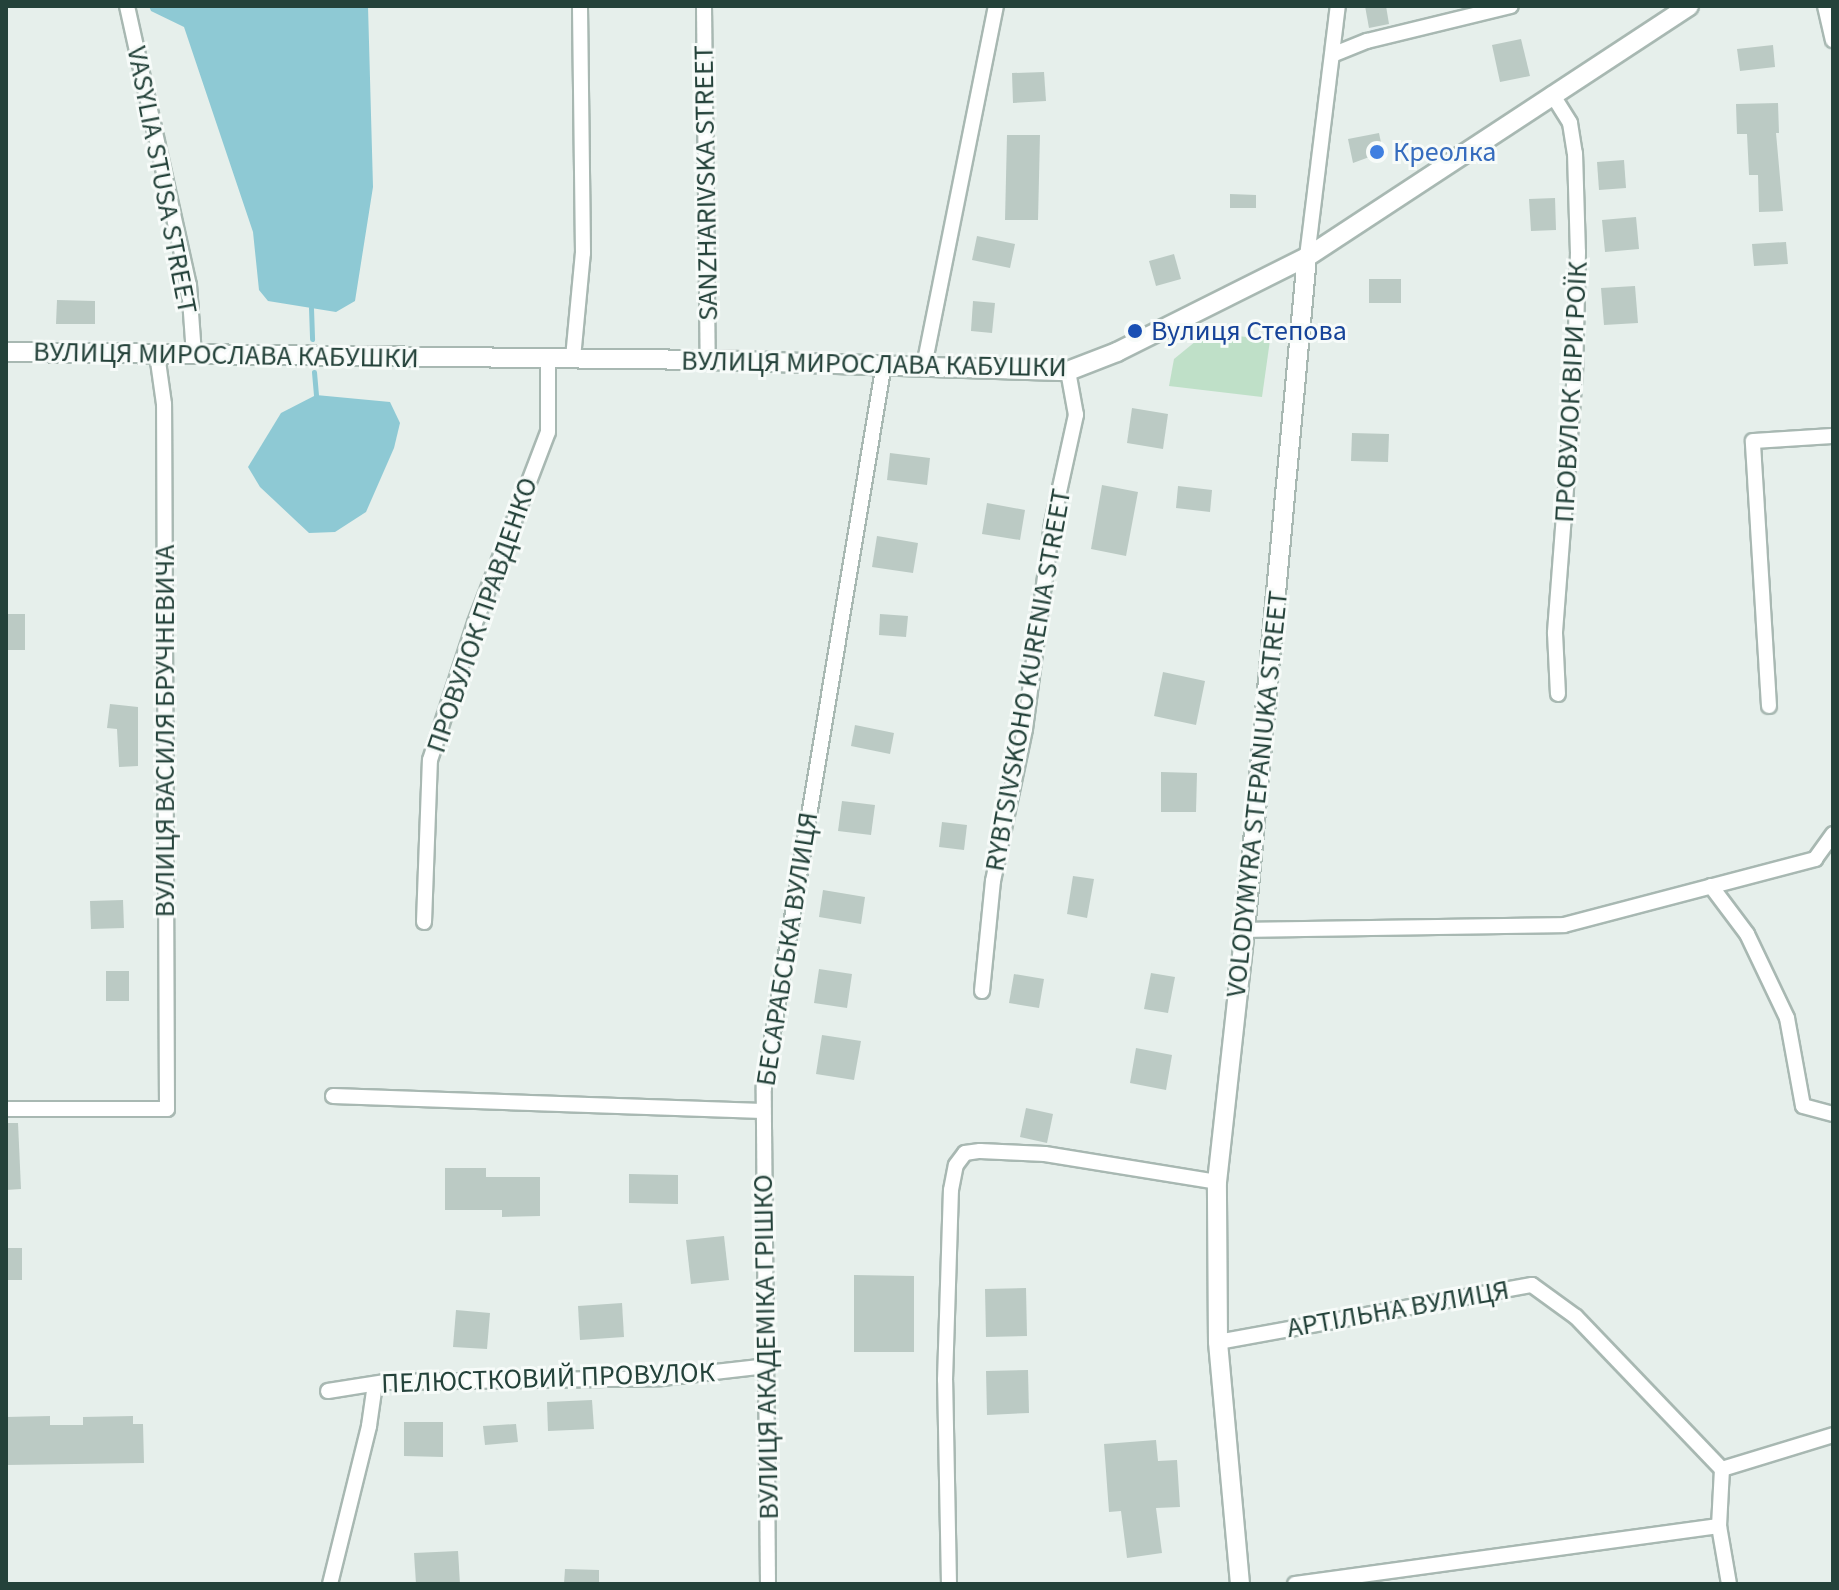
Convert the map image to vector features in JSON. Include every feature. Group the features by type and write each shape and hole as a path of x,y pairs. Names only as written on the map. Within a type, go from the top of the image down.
{"street":[{"name":"VASYLIA STUSA STREET","path":"127,6 189,285 194,354"},
{"path":"573,358 583,253 580,6"},
{"name":"SANZHARIVSKA STREET","path":"704,6 708,360"},
{"path":"924,366 996,6"},
{"name":"VOLODYMYRA STEPANIUKA STREET","path":"1240,1584 1218,1342 1217,1182 1245,930 1307,257 1338,6"},
{"path":"1332,55 1367,41 1511,6"},
{"name":"ВУЛИЦЯ МИРОСЛАВА КАБУШКИ","path":"6,352 708,360 1068,371 1117,352 1307,257 1689,6"},
{"path":"1825,6 1833,40"},
{"name":"ПРОВУЛОК ВІРИ РОЇК","path":"1552,94 1570,123 1575,153 1578,252 1575,372 1555,633 1558,694"},
{"name":"ВУЛИЦЯ ВАСИЛЯ БРУЧНЕВИЧА","path":"6,1109 167,1109 164,404 157,354"},
{"name":"ПРОВУЛОК ПРАВДЕНКО","path":"424,922 430,760 475,623 548,432 548,359"},
{"name":"БЕСАРАБСЬКА ВУЛИЦЯ","path":"333,1096 763,1111 884,364"},
{"name":"RYBTSIVSKOHO KURENIA STREET","path":"982,991 993,881 1025,729 1052,524 1076,415 1068,371"},
{"path":"1769,706 1753,441 1833,436"},
{"path":"1245,930 1564,925 1815,859 1833,834"},
{"path":"1711,886 1747,934 1787,1018 1803,1106 1833,1114"},
{"name":"ВУЛИЦЯ АКАДЕМІКА ГРІШКО","path":"763,1111 768,1584"},
{"path":"949,1584 945,1380 951,1190 956,1165 965,1153 980,1151 1045,1154 1217,1182"},
{"name":"АРТІЛЬНА ВУЛИЦЯ","path":"1218,1342 1532,1285 1576,1317 1722,1469"},
{"name":"ПЕЛЮСТКОВИЙ ПРОВУЛОК","path":"328,1391 375,1384 498,1378 662,1378 768,1366"},
{"path":"330,1584 369,1426 375,1384"},
{"path":"1729,1584 1719,1526 1722,1469 1831,1440"},
{"path":"1295,1584 1719,1526"}],"green space":[{"path":"1207,332 1270,340 1262,397 1169,386 1174,359"}],"water":[{"path":"149,6 368,6 373,187 355,301 336,312 268,301 259,290 253,232 184,27 151,11"},
{"path":"316,395 390,402 400,423 394,448 366,512 335,532 309,533 260,487 248,467 281,413"}],"building":[{"path":"1365,6 1386,6 1389,24 1369,28"},
{"path":"1521,39 1530,76 1500,82 1492,45"},
{"path":"1773,45 1775,67 1740,71 1737,49"},
{"path":"1044,72 1046,101 1013,103 1012,73"},
{"path":"1778,103 1779,133 1776,133 1783,211 1759,212 1758,175 1749,175 1747,134 1737,134 1736,104"},
{"path":"1379,133 1383,152 1353,163 1348,139"},
{"path":"1007,135 1040,135 1038,220 1005,220"},
{"path":"1624,160 1626,188 1599,190 1597,162"},
{"path":"1230,194 1256,195 1256,208 1230,208"},
{"path":"1555,198 1556,230 1531,231 1529,199"},
{"path":"1636,217 1639,249 1605,252 1602,220"},
{"path":"977,236 1015,244 1010,268 972,260"},
{"path":"1786,242 1788,264 1754,266 1752,244"},
{"path":"1174,254 1181,279 1156,286 1149,261"},
{"path":"1369,279 1401,279 1401,303 1369,303"},
{"path":"1635,286 1638,323 1604,325 1601,288"},
{"path":"57,300 95,301 95,324 56,324"},
{"path":"973,301 995,303 992,333 971,331"},
{"path":"1132,408 1168,414 1163,449 1127,443"},
{"path":"1352,433 1389,434 1388,462 1351,461"},
{"path":"890,453 930,458 927,485 887,480"},
{"path":"1102,485 1138,492 1126,556 1091,549"},
{"path":"1178,486 1212,490 1210,512 1176,508"},
{"path":"987,503 1025,510 1020,540 982,534"},
{"path":"877,536 918,543 913,573 872,567"},
{"path":"6,614 25,614 25,650 6,650"},
{"path":"880,614 908,616 906,637 879,635"},
{"path":"1163,672 1205,681 1196,725 1154,716"},
{"path":"110,704 138,707 138,766 119,767 117,729 107,728"},
{"path":"855,725 894,733 890,754 851,746"},
{"path":"1161,772 1197,773 1196,812 1161,812"},
{"path":"842,801 875,805 871,835 838,831"},
{"path":"942,822 967,825 964,850 939,847"},
{"path":"1073,876 1094,879 1087,918 1067,914"},
{"path":"823,890 865,897 861,924 819,917"},
{"path":"123,900 124,928 91,929 90,901"},
{"path":"819,969 852,974 847,1008 814,1003"},
{"path":"106,971 129,971 129,1001 106,1001"},
{"path":"1151,973 1175,977 1168,1013 1144,1009"},
{"path":"1014,974 1044,979 1039,1008 1009,1003"},
{"path":"822,1035 861,1041 854,1080 816,1074"},
{"path":"1136,1048 1172,1055 1166,1090 1130,1083"},
{"path":"1026,1108 1053,1114 1047,1143 1020,1137"},
{"path":"6,1123 18,1123 21,1189 6,1190"},
{"path":"445,1168 486,1168 486,1177 540,1177 540,1216 502,1217 502,1210 445,1210"},
{"path":"629,1174 678,1175 678,1204 629,1203"},
{"path":"724,1236 729,1280 691,1284 686,1240"},
{"path":"6,1248 22,1248 22,1280 6,1280"},
{"path":"854,1275 914,1276 914,1352 854,1352"},
{"path":"1026,1288 1027,1336 986,1337 985,1289"},
{"path":"622,1303 624,1337 580,1340 578,1306"},
{"path":"456,1310 490,1313 487,1349 453,1347"},
{"path":"1028,1370 1029,1413 987,1415 986,1371"},
{"path":"592,1400 594,1429 548,1431 547,1402"},
{"path":"50,1416 50,1425 83,1425 83,1417 133,1416 133,1424 143,1424 144,1463 6,1465 6,1417"},
{"path":"404,1422 443,1422 443,1457 404,1456"},
{"path":"516,1424 518,1442 485,1445 483,1426"},
{"path":"1156,1440 1158,1461 1177,1460 1180,1507 1156,1508 1162,1553 1127,1558 1121,1511 1109,1512 1104,1444"},
{"path":"458,1551 460,1584 416,1584 414,1553"},
{"path":"565,1569 599,1570 599,1584 564,1584"}],"waterway":[{"path":"311,308 312,339"},
{"path":"314,372 316,395"}],"place":[{"name":"Креолка","path":"1377,152"},
{"name":"Вулиця Степова","path":"1135,331"}]}
